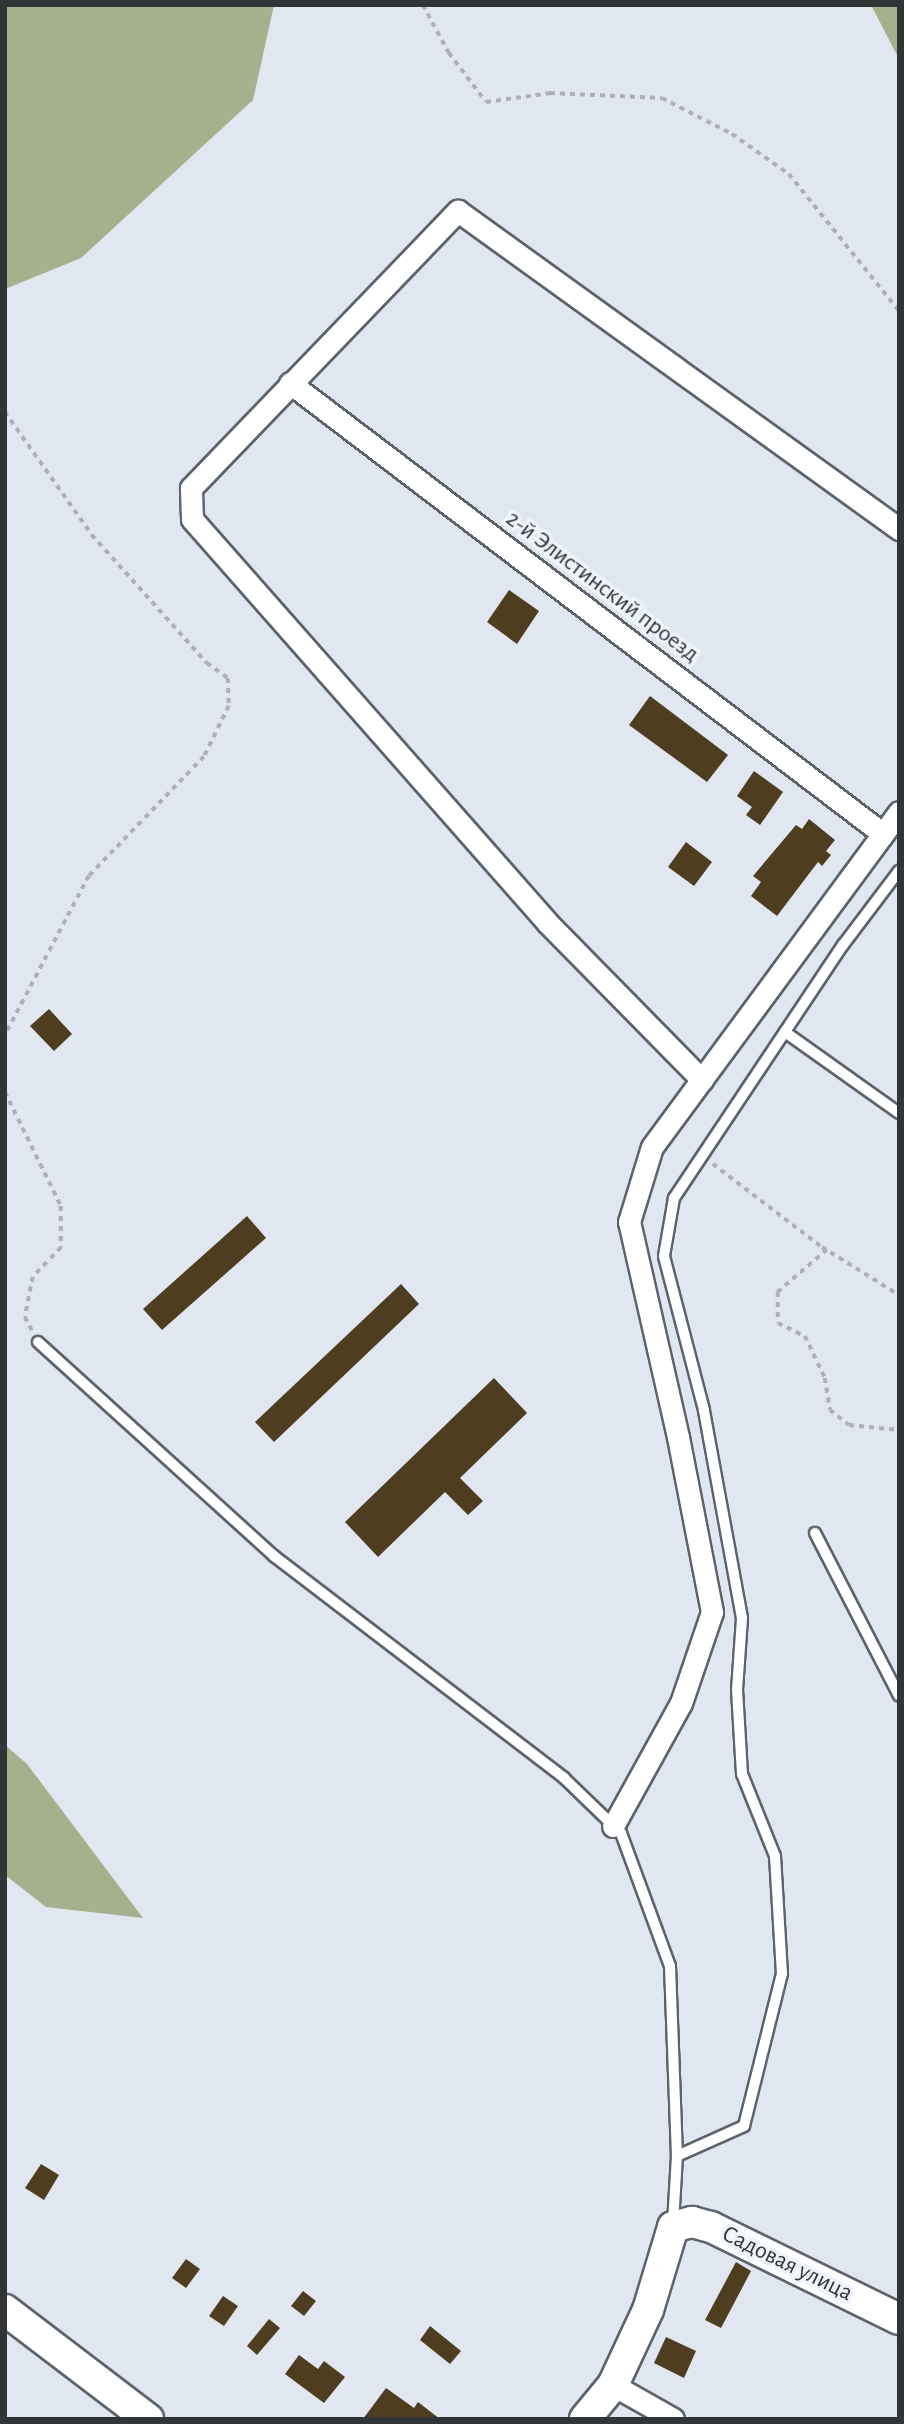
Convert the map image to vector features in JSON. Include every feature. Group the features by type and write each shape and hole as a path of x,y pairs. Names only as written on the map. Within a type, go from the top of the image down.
{"street":[{"path":"702,1080 547,922 192,519 191,488 458,211 899,529"},
{"name":"2-й Элистинский проезд","path":"290,383 883,834"},
{"path":"613,1826 681,1703 712,1612 678,1437 629,1222 652,1147 899,812"},
{"name":"Садовая улица","path":"673,2227 692,2222 711,2227 899,2319"},
{"path":"585,2419 613,2385 648,2310 673,2227"},
{"path":"5,2310 148,2419"},
{"path":"613,2385 673,2419"}],"lane":[{"path":"677,2156 744,2126 782,1974 775,1856 742,1774 737,1690 742,1618 704,1410 664,1256 674,1198 844,945 899,871"},
{"path":"785,1032 899,1112"},
{"path":"38,1342 274,1556 564,1778 621,1833 670,1966 677,2156 673,2227"},
{"path":"815,1533 899,1696"}],"path":[{"path":"423,5 449,53 486,102 550,93 662,98 732,134 789,174 899,311"},
{"path":"5,411 92,535 207,663 228,678 229,706 204,757 89,876 5,1035"},
{"path":"5,1092 61,1206 61,1248 33,1277 25,1317 38,1342"},
{"path":"703,1156 827,1250 899,1295"},
{"path":"827,1250 778,1292 778,1323 805,1336 825,1378 830,1410 849,1425 899,1430"}],"green space":[{"path":"5,5 274,5 253,100 81,258 5,289"},
{"path":"871,5 899,5 899,59"},
{"path":"5,1745 27,1764 143,1918 46,1907 5,1875"}],"building":[{"path":"509,590 539,611 517,644 487,622"},
{"path":"650,696 728,755 707,782 629,725"},
{"path":"754,771 783,792 760,825 746,815 752,807 737,796"},
{"path":"809,819 835,840 826,851 831,855 822,866 818,862 777,916 751,896 761,882 753,876 796,825 802,829"},
{"path":"686,842 712,862 694,886 668,867"},
{"path":"49,1009 72,1034 54,1051 30,1026"},
{"path":"247,1216 266,1238 162,1330 143,1309"},
{"path":"401,1284 419,1304 274,1442 255,1422"},
{"path":"494,1378 527,1413 460,1478 483,1501 468,1515 445,1492 378,1557 345,1522"},
{"path":"41,2164 59,2175 44,2200 25,2188"},
{"path":"186,2259 200,2269 186,2288 172,2278"},
{"path":"736,2262 751,2271 721,2328 705,2320"},
{"path":"303,2291 316,2301 304,2316 291,2306"},
{"path":"223,2296 238,2306 224,2326 209,2316"},
{"path":"269,2319 280,2328 257,2355 247,2346"},
{"path":"430,2326 461,2351 450,2364 420,2340"},
{"path":"666,2337 696,2351 684,2378 654,2363"},
{"path":"299,2355 318,2369 324,2361 345,2377 324,2403 285,2374"},
{"path":"386,2388 414,2408 418,2402 440,2419 363,2419"}]}
